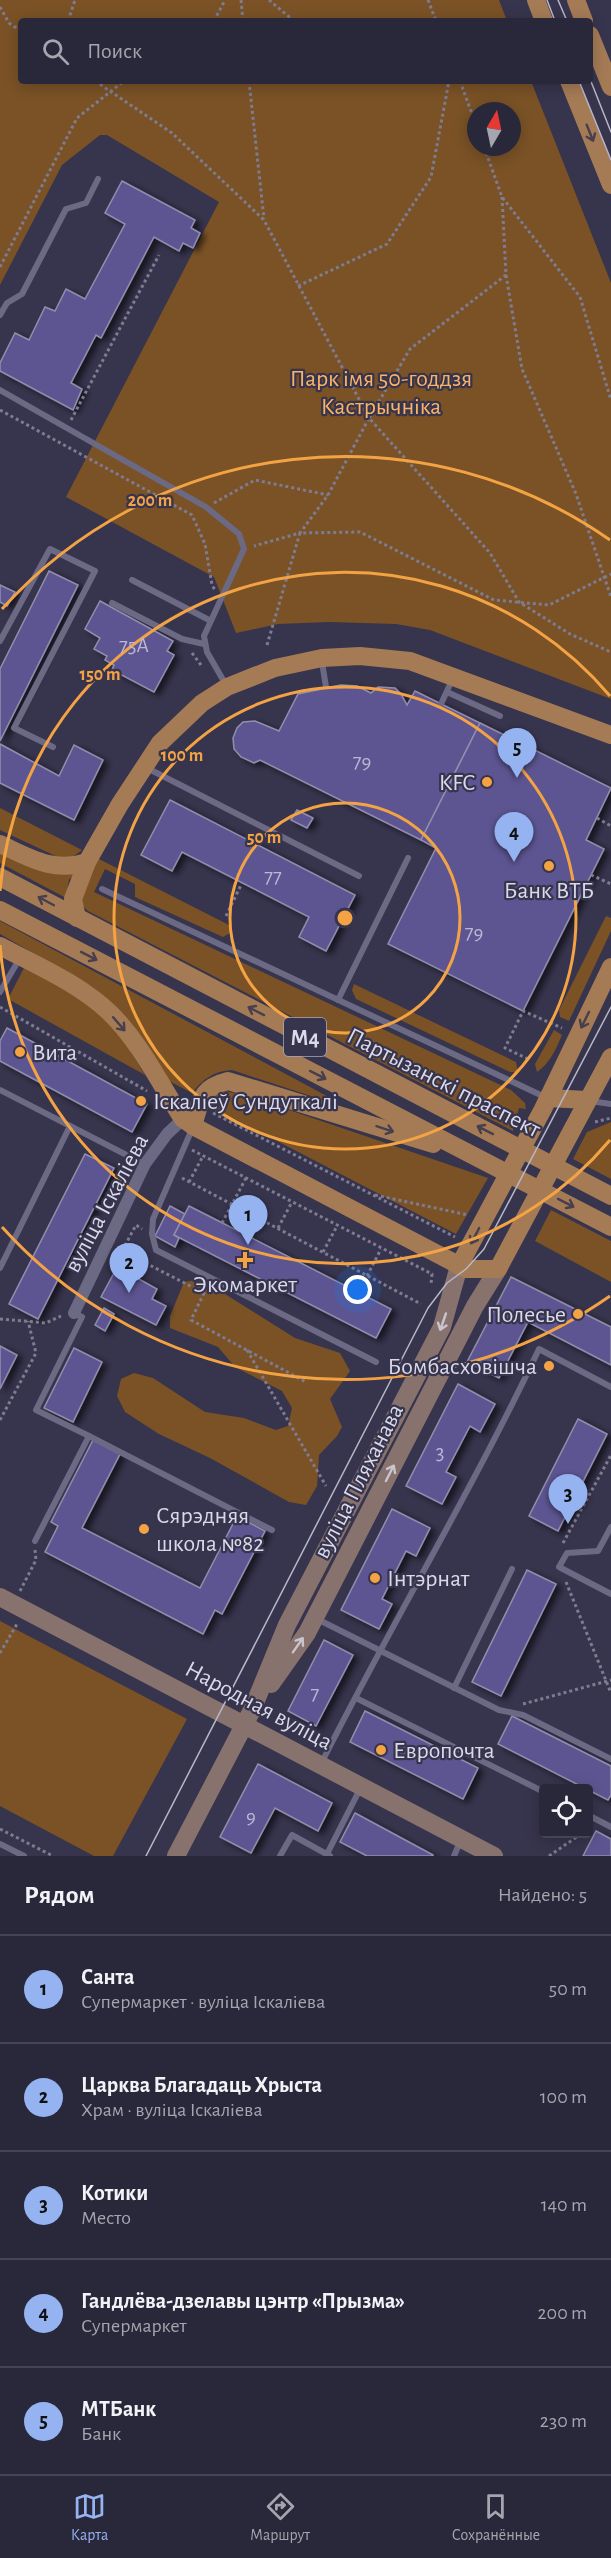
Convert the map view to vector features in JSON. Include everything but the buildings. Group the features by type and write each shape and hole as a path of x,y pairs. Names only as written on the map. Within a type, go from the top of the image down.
{"main road":[{"path":"536,0 543,18"},
{"path":"576,0 583,18"},
{"path":"593,42 611,87"},
{"path":"570,84 611,185"},
{"path":"77,918 73,899 87,862 143,766 160,743 202,703 227,687 275,668 322,658 360,656 399,659 450,684 611,735"},
{"path":"0,844 54,866 66,868 87,862"},
{"name":"Партызанскі праспект","path":"0,877 611,1196"},
{"name":"М4","path":"0,910 611,1227"},
{"path":"0,946 75,988 109,1012 131,1038 188,1122 459,1266 473,1270 498,1269 611,1057"},
{"path":"459,1266 545,1104 611,967"},
{"path":"188,1122 212,1085 228,1081 247,1085 482,1160"},
{"path":"545,1104 587,1100"},
{"name":"вуліца Пляханава","path":"176,1856 249,1717 287,1625 442,1327 459,1266"},
{"name":"вуліца Пляханава","path":"249,1717 307,1633 475,1306 498,1269"},
{"name":"Народная вуліца","path":"0,1597 249,1717 321,1765 494,1856"}],"street":[{"name":"вуліца Іскаліева","path":"74,1313 145,1164 167,1134 188,1122"}],"lane":[{"path":"0,315 7,303 22,294 66,209 86,203 98,179"},
{"path":"0,390 206,507 239,534 244,549 209,620 204,644 227,687"},
{"path":"0,641 50,549 95,571 14,728 53,747"},
{"path":"132,580 209,620"},
{"path":"112,603 182,639 204,644"},
{"path":"322,658 326,687"},
{"path":"441,704 450,684 500,716"},
{"path":"143,766 359,876"},
{"path":"338,1000 408,858"},
{"path":"102,889 338,1000 545,1104"},
{"path":"0,992 21,957"},
{"path":"0,1090 145,1164"},
{"path":"587,1100 611,1104"},
{"path":"188,1122 185,1147 153,1219 152,1234 156,1250 376,1362"},
{"path":"0,1268 70,1126"},
{"path":"74,1313 82,1317 36,1410 272,1530"},
{"path":"321,1765 379,1651 495,1441 539,1349 611,1387"},
{"path":"35,1541 89,1436"},
{"path":"611,1527 598,1551 567,1553 559,1567 611,1594"},
{"path":"454,1688 512,1569"},
{"path":"315,1618 499,1710 523,1715 611,1759"},
{"path":"356,1698 539,1790"},
{"path":"280,1856 292,1835 329,1855 361,1786"},
{"path":"593,1818 611,1827"},
{"path":"454,1856 462,1839"},
{"path":"0,1844 24,1856"}],"path":[{"path":"69,18 75,0"},
{"path":"216,18 225,0"},
{"path":"241,0 243,18"},
{"path":"269,0 290,18"},
{"path":"428,0 435,18"},
{"path":"0,7 9,23 18,29"},
{"path":"99,84 172,133 264,220 369,418 490,553 519,602 570,634 611,652"},
{"path":"0,267 77,118 120,84"},
{"path":"249,84 264,220"},
{"path":"298,286 387,244 431,177 448,84"},
{"path":"461,84 468,102"},
{"path":"487,156 502,197 506,275 522,369 576,494 611,597"},
{"path":"502,197 580,297 611,400"},
{"path":"67,427 159,255"},
{"path":"267,645 300,533 328,495 369,418 410,349 506,275"},
{"path":"0,410 192,515 206,544 212,585 218,594"},
{"path":"192,515 255,480 328,495"},
{"path":"244,549 300,533 360,532 494,600 549,605 611,574"},
{"path":"195,643 191,651 202,666"},
{"path":"597,818 611,826"},
{"path":"591,874 611,884"},
{"path":"226,916 242,883"},
{"path":"0,1007 151,1094"},
{"path":"528,1059 505,1048 523,1011 562,1028"},
{"path":"208,1110 454,1237"},
{"path":"592,1122 611,1118"},
{"path":"185,1147 432,1274 431,1284"},
{"path":"189,1182 203,1156"},
{"path":"174,1175 421,1304"},
{"path":"222,1223 246,1178"},
{"path":"370,1194 475,1216"},
{"path":"278,1228 292,1202"},
{"path":"116,1260 136,1225 144,1230"},
{"path":"323,1252 337,1226"},
{"path":"367,1276 381,1249"},
{"path":"122,1251 204,1293 190,1320 306,1382"},
{"path":"0,1319 46,1323 74,1313"},
{"path":"0,1420 36,1353 28,1322"},
{"path":"246,1349 326,1486"},
{"path":"21,1590 36,1560"},
{"path":"499,1710 611,1680"},
{"path":"0,1829 53,1856"},
{"path":"549,1856 573,1838"}],"green space":[{"name":"Парк імя 50-годдзя Кастрычніка","path":"0,0 499,0 506,18 18,18 18,84 532,84 611,283 611,699 430,630 396,624 329,622 278,624 236,633 214,577 66,497 219,202 107,135 100,135 62,165 0,285"},
{"path":"0,808 82,850 70,859 62,859 0,830"},
{"path":"0,853 75,873 69,880 66,898 0,863"},
{"path":"97,858 229,925 230,933 223,937 135,897 135,884 105,869 94,892 511,1090 525,1103 526,1109 519,1108 513,1131 88,911 78,902"},
{"path":"606,916 611,918 611,931 569,1021 560,1017 559,1010"},
{"path":"0,921 338,1102 335,1104 232,1070 209,1077 192,1093 167,1080 129,1022 94,988 0,934"},
{"path":"25,966 68,990 99,1012 123,1040 145,1075 8,999"},
{"path":"354,984 516,1062 518,1072 510,1072 356,999 352,990"},
{"path":"554,1030 562,1035 549,1060 537,1072 535,1064"},
{"path":"224,1091 245,1095 488,1178 456,1234 210,1106 212,1100"},
{"path":"611,1122 611,1179 573,1159 587,1132"},
{"path":"551,1210 611,1241 611,1282 535,1241"},
{"path":"201,1279 295,1338 340,1353 350,1371 330,1399 342,1427 337,1436 319,1455 317,1486 306,1505 289,1502 210,1458 159,1434 125,1412 117,1396 121,1379 134,1373 153,1378 205,1412 244,1418 276,1430 288,1426 292,1408 282,1391 235,1367 218,1347 170,1328 170,1316 184,1282"},
{"path":"0,1621 187,1719 113,1856 94,1856 0,1806"}],"tram line":[{"path":"547,0 554,18"},
{"path":"558,0 566,18"},
{"path":"580,84 611,160"},
{"path":"592,84 611,132"},
{"path":"146,1856 428,1308 447,1283 466,1269 484,1249 611,1007"}],"place":[{"name":"МТБанк","path":"517,778"},
{"name":"KFC","path":"487,782"},
{"name":"Гандлёва-дзелавы цэнтр «Прызма»","path":"514,862"},
{"name":"Банк ВТБ","path":"549,866"},
{"name":"Вита","path":"20,1052"},
{"name":"Іскаліеў Сундуткалі","path":"141,1101"},
{"name":"Санта","path":"248,1245"},
{"name":"Экомаркет","path":"245,1260"},
{"name":"Царква Благадаць Хрыста","path":"129,1293"},
{"name":"Полесье","path":"578,1314"},
{"name":"Бомбасховішча","path":"549,1366"},
{"name":"Котики","path":"568,1524"},
{"name":"Сярэдняя школа №82","path":"144,1529"},
{"name":"Інтэрнат","path":"375,1578"},
{"name":"Европочта","path":"381,1750"}]}
